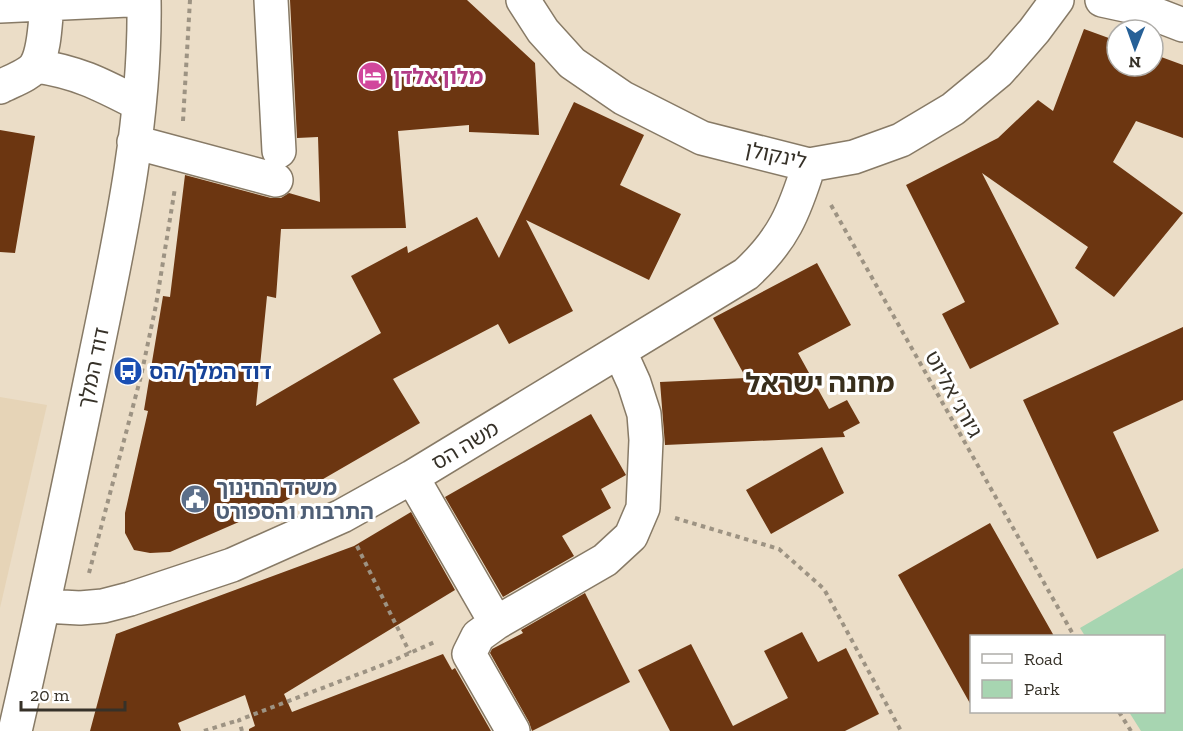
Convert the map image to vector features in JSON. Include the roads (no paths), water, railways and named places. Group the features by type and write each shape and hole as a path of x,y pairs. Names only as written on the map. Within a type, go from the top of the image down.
{"street":[{"path":"0,6 128,0"},
{"name":"דוד המלך","path":"15,731 45,606 112,276 139,104 144,0"},
{"path":"134,142 180,154 277,166 271,0"},
{"name":"לינקולן","path":"523,0 543,31 572,63 623,98 702,138 809,165 854,158 901,140 953,109 999,71 1057,0"},
{"path":"1101,0 1139,8 1183,25"},
{"path":"0,87 36,66 43,40 47,5"},
{"path":"36,66 61,70 87,78 139,104"},
{"name":"משה הס","path":"45,606 80,608 103,606 232,565 342,516 412,477 746,274 766,256 784,231 797,202 809,165"},
{"path":"513,731 469,654 487,630 605,560 631,536 643,508 646,440 644,414 634,383 620,352"},
{"path":"412,477 487,630"}],"place":[{"name":"מלון אלדן","path":"372,76"},
{"name":"דוד המלך/הס","path":"128,371"},
{"name":"משרד החינוך התרבות והספורט","path":"195,499"}],"district":[{"name":"מחנה ישראל","path":"820,383"}]}
